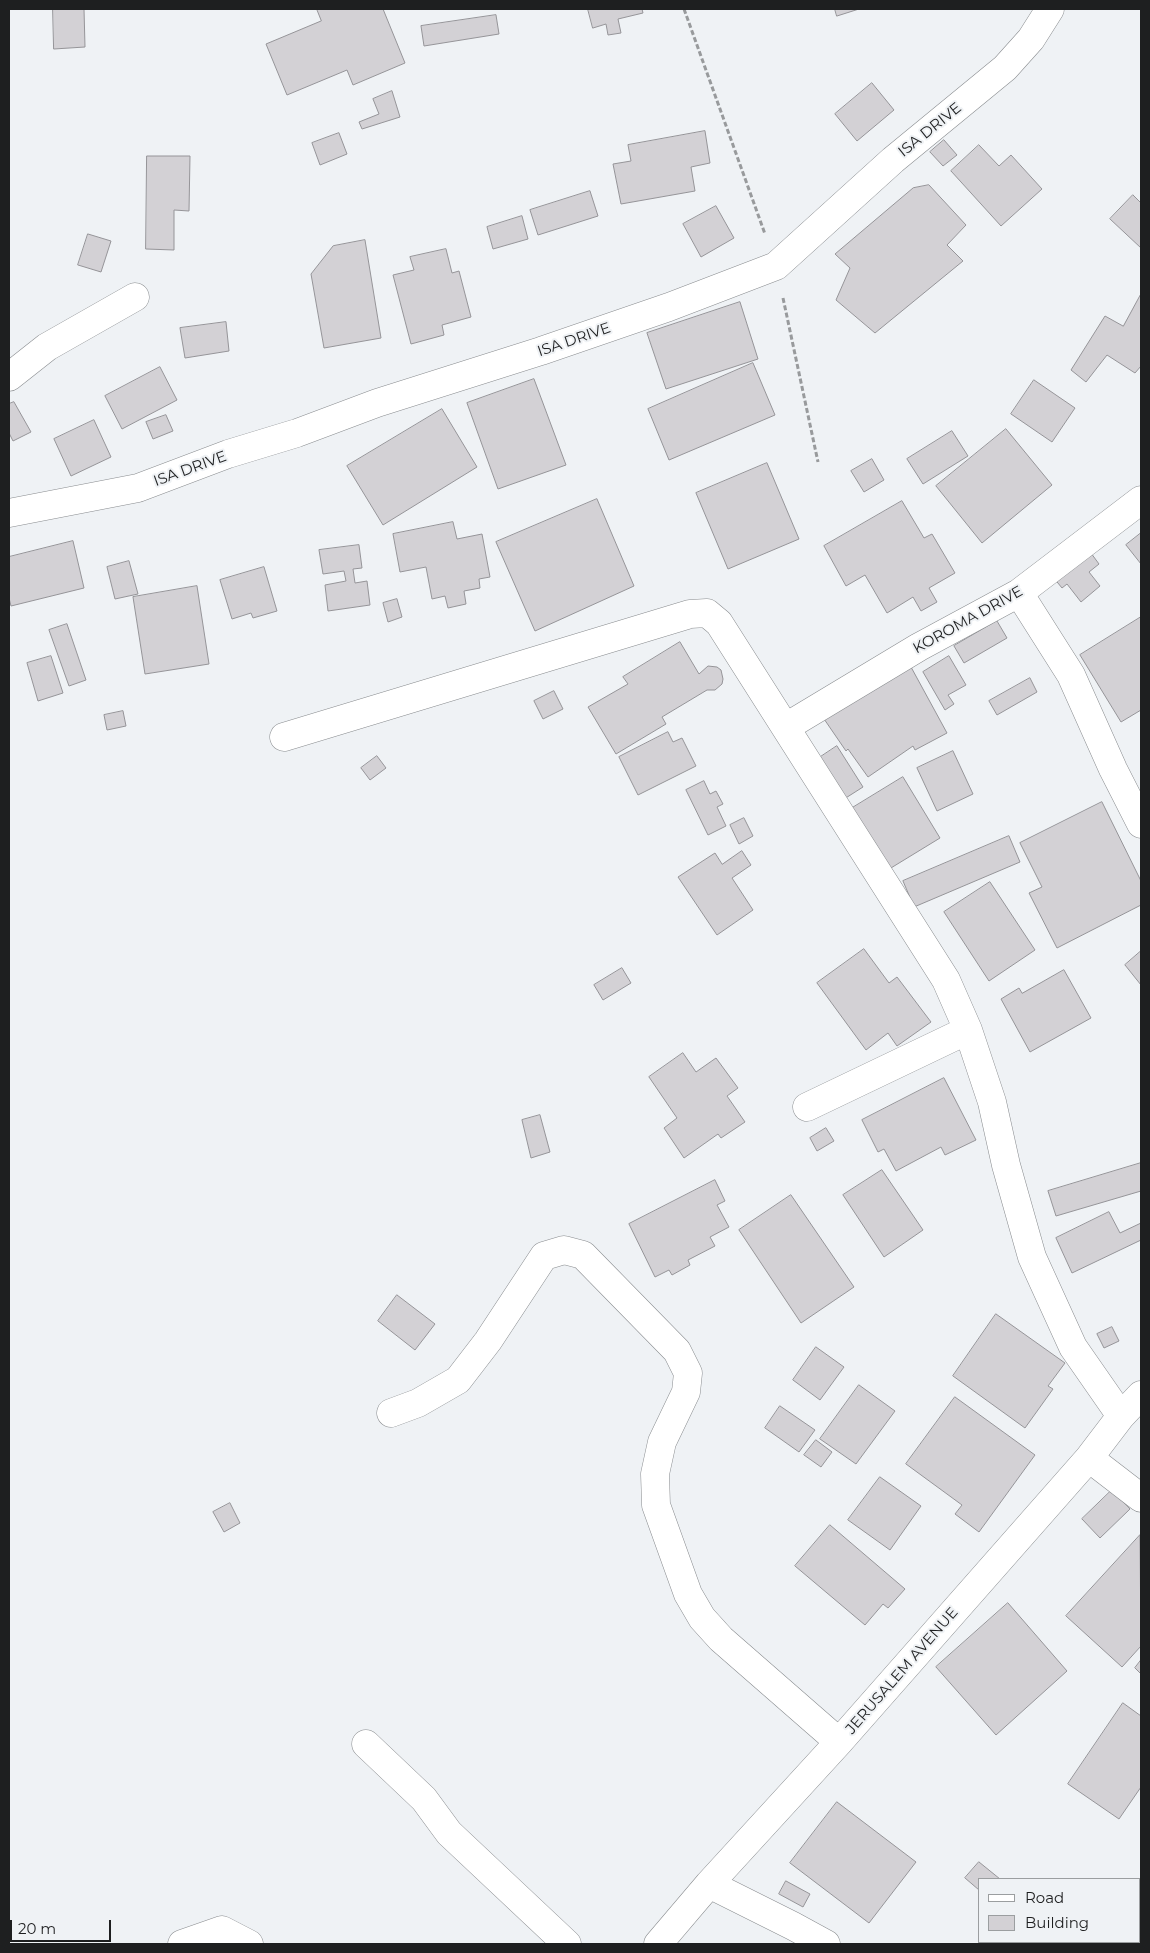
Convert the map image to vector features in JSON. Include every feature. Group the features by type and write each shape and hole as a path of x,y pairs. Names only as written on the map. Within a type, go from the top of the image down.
{"street":[{"name":"ISA DRIVE","path":"9,513 138,488 228,454 298,433 377,403 541,352 776,266 893,160 1005,68 1031,40 1050,9"},
{"path":"9,377 47,348 135,297"},
{"name":"KOROMA DRIVE","path":"786,727 918,647 1019,593 1141,500"},
{"path":"1019,593 1071,675 1113,769 1141,824"},
{"path":"284,737 690,614 707,614 719,623 946,980 968,1030 992,1102 1006,1165 1032,1257 1073,1347 1121,1416"},
{"path":"808,1107 968,1030"},
{"path":"391,1413 418,1403 458,1380 488,1341 544,1256 564,1250 583,1255 677,1350 688,1373 686,1392 662,1442 655,1474 656,1505 688,1594 702,1618 721,1639 840,1742"},
{"name":"JERUSALEM AVENUE","path":"658,1944 709,1884 840,1742 1089,1458 1121,1416 1141,1395"},
{"path":"1089,1458 1141,1498"},
{"path":"366,1744 424,1799 449,1833 567,1944"},
{"path":"709,1884 826,1944"},
{"path":"182,1944 222,1930 249,1944"}],"path":[{"path":"684,9 776,266 818,462"}],"building":[{"path":"53,9 84,9 85,47 54,49"},
{"path":"317,9 383,9 405,63 353,85 347,70 287,95 266,44 321,21"},
{"path":"588,9 642,9 643,13 618,19 621,33 608,35 606,24 593,28"},
{"path":"835,9 859,9 837,16"},
{"path":"496,15 499,34 424,46 421,26"},
{"path":"872,83 894,110 857,141 835,114"},
{"path":"392,91 400,117 362,129 359,122 379,114 373,99"},
{"path":"705,131 710,163 691,167 695,191 621,204 613,164 631,161 628,145"},
{"path":"339,133 347,154 320,165 312,143"},
{"path":"944,140 957,155 943,166 930,152"},
{"path":"979,145 999,166 1011,155 1042,189 1001,226 951,171"},
{"path":"147,156 190,156 189,211 174,210 174,250 146,249"},
{"path":"929,185 966,225 947,245 963,261 875,333 836,300 850,268 835,254 913,188"},
{"path":"590,191 598,216 538,235 530,210"},
{"path":"1133,195 1141,203 1141,248 1110,219"},
{"path":"716,206 734,238 701,257 683,224"},
{"path":"522,216 528,239 493,249 487,227"},
{"path":"88,234 111,241 101,272 78,265"},
{"path":"365,240 381,338 324,348 311,274 333,246"},
{"path":"446,249 452,273 459,271 471,317 442,325 444,335 411,344 393,275 414,270 410,257"},
{"path":"1141,294 1141,366 1135,373 1107,355 1086,382 1071,370 1105,316 1123,326"},
{"path":"740,302 758,359 666,389 647,333"},
{"path":"226,322 229,351 185,358 180,328"},
{"path":"753,363 775,415 669,460 648,409"},
{"path":"160,367 177,400 122,429 105,396"},
{"path":"534,379 566,465 498,489 467,403"},
{"path":"1034,380 1075,408 1052,442 1011,414"},
{"path":"14,402 31,432 13,441 9,433 9,404"},
{"path":"442,409 477,467 383,525 347,466"},
{"path":"166,415 173,431 153,439 146,422"},
{"path":"94,420 111,457 71,476 54,439"},
{"path":"1006,429 1052,485 982,543 936,486"},
{"path":"952,431 968,456 923,484 907,459"},
{"path":"872,459 884,480 864,492 851,471"},
{"path":"767,463 799,539 728,569 696,493"},
{"path":"597,499 634,586 535,631 496,542"},
{"path":"902,501 924,538 932,534 955,573 929,588 937,602 921,611 913,597 887,613 865,575 846,586 824,546"},
{"path":"453,522 457,539 482,534 490,577 479,579 480,588 464,591 466,604 448,608 445,596 432,599 426,567 400,572 393,534"},
{"path":"1141,533 1141,564 1126,545"},
{"path":"73,541 84,588 11,606 9,598 9,557"},
{"path":"359,545 362,568 353,569 355,583 367,581 370,605 328,611 325,585 346,581 344,571 323,574 319,550"},
{"path":"1088,549 1099,564 1089,572 1100,586 1081,602 1067,584 1062,588 1053,577"},
{"path":"129,561 138,594 115,599 107,567"},
{"path":"264,567 277,611 253,618 251,613 232,619 220,580"},
{"path":"197,586 209,664 145,674 133,597"},
{"path":"397,599 402,617 388,622 383,603"},
{"path":"1141,617 1141,710 1121,722 1080,655"},
{"path":"997,621 1007,638 964,663 954,646"},
{"path":"67,624 86,680 69,686 49,630"},
{"path":"680,642 699,674 708,666 717,667 721,670 722,684 715,690 707,690 662,717 666,724 616,754 588,707 628,684 623,677"},
{"path":"51,656 63,693 38,701 27,663"},
{"path":"949,656 966,685 948,695 954,704 945,710 923,672"},
{"path":"911,667 947,733 915,750 913,746 868,777 848,749 846,751 822,716"},
{"path":"1030,678 1037,692 997,715 989,701"},
{"path":"554,691 563,709 543,719 534,701"},
{"path":"123,711 126,726 107,730 104,715"},
{"path":"668,732 673,742 682,738 696,766 638,795 619,757"},
{"path":"837,746 863,787 841,801 816,760"},
{"path":"953,751 973,794 937,811 917,768"},
{"path":"377,756 386,768 370,780 361,768"},
{"path":"903,777 940,838 886,871 849,810"},
{"path":"704,781 710,794 716,791 723,804 717,807 726,826 708,835 686,790"},
{"path":"1102,802 1141,881 1141,905 1057,948 1029,893 1042,887 1020,843"},
{"path":"744,818 753,836 739,844 730,825"},
{"path":"1009,836 1020,862 914,907 903,881"},
{"path":"742,851 751,865 732,878 753,910 717,935 678,877 715,853 722,864"},
{"path":"990,882 1035,950 989,981 944,912"},
{"path":"864,949 889,983 897,977 931,1022 897,1046 888,1033 866,1050 817,983"},
{"path":"1141,951 1141,985 1125,965"},
{"path":"622,968 631,983 603,1000 594,985"},
{"path":"1064,970 1091,1018 1030,1052 1001,999 1019,988 1022,993"},
{"path":"683,1053 696,1072 716,1058 738,1088 727,1096 745,1122 721,1138 718,1134 684,1158 664,1128 677,1118 649,1077"},
{"path":"944,1078 976,1140 945,1155 941,1147 896,1171 884,1149 878,1152 862,1120"},
{"path":"540,1115 550,1152 531,1158 522,1120"},
{"path":"826,1128 834,1141 817,1151 810,1138"},
{"path":"1141,1163 1141,1191 1056,1216 1048,1191"},
{"path":"882,1170 923,1230 884,1257 843,1195"},
{"path":"715,1180 725,1201 717,1205 729,1227 710,1237 715,1246 688,1260 690,1265 672,1275 669,1270 655,1277 629,1224"},
{"path":"791,1195 854,1287 801,1323 739,1230"},
{"path":"1109,1212 1120,1233 1141,1223 1141,1240 1072,1273 1056,1238"},
{"path":"397,1295 435,1324 415,1350 378,1321"},
{"path":"996,1314 1065,1363 1048,1386 1053,1389 1025,1428 953,1376"},
{"path":"1112,1327 1119,1341 1104,1348 1097,1334"},
{"path":"816,1347 844,1367 820,1400 793,1380"},
{"path":"859,1385 895,1411 856,1464 820,1439"},
{"path":"955,1397 1035,1455 979,1532 955,1514 962,1505 906,1464"},
{"path":"780,1406 815,1430 799,1452 765,1428"},
{"path":"816,1440 832,1452 821,1467 804,1455"},
{"path":"880,1477 921,1506 890,1550 848,1520"},
{"path":"1112,1490 1130,1509 1100,1538 1082,1519"},
{"path":"230,1503 240,1523 224,1532 213,1512"},
{"path":"830,1525 905,1589 888,1608 883,1604 865,1625 795,1566"},
{"path":"1140,1535 1141,1646 1122,1667 1066,1616"},
{"path":"1008,1603 1067,1671 996,1735 936,1667"},
{"path":"1141,1660 1141,1674 1135,1668"},
{"path":"1123,1703 1141,1716 1141,1787 1119,1819 1068,1784"},
{"path":"837,1802 916,1862 869,1923 790,1863"},
{"path":"979,1862 999,1878 978,1878 978,1889 965,1878"},
{"path":"786,1881 810,1894 803,1907 779,1894"}]}
